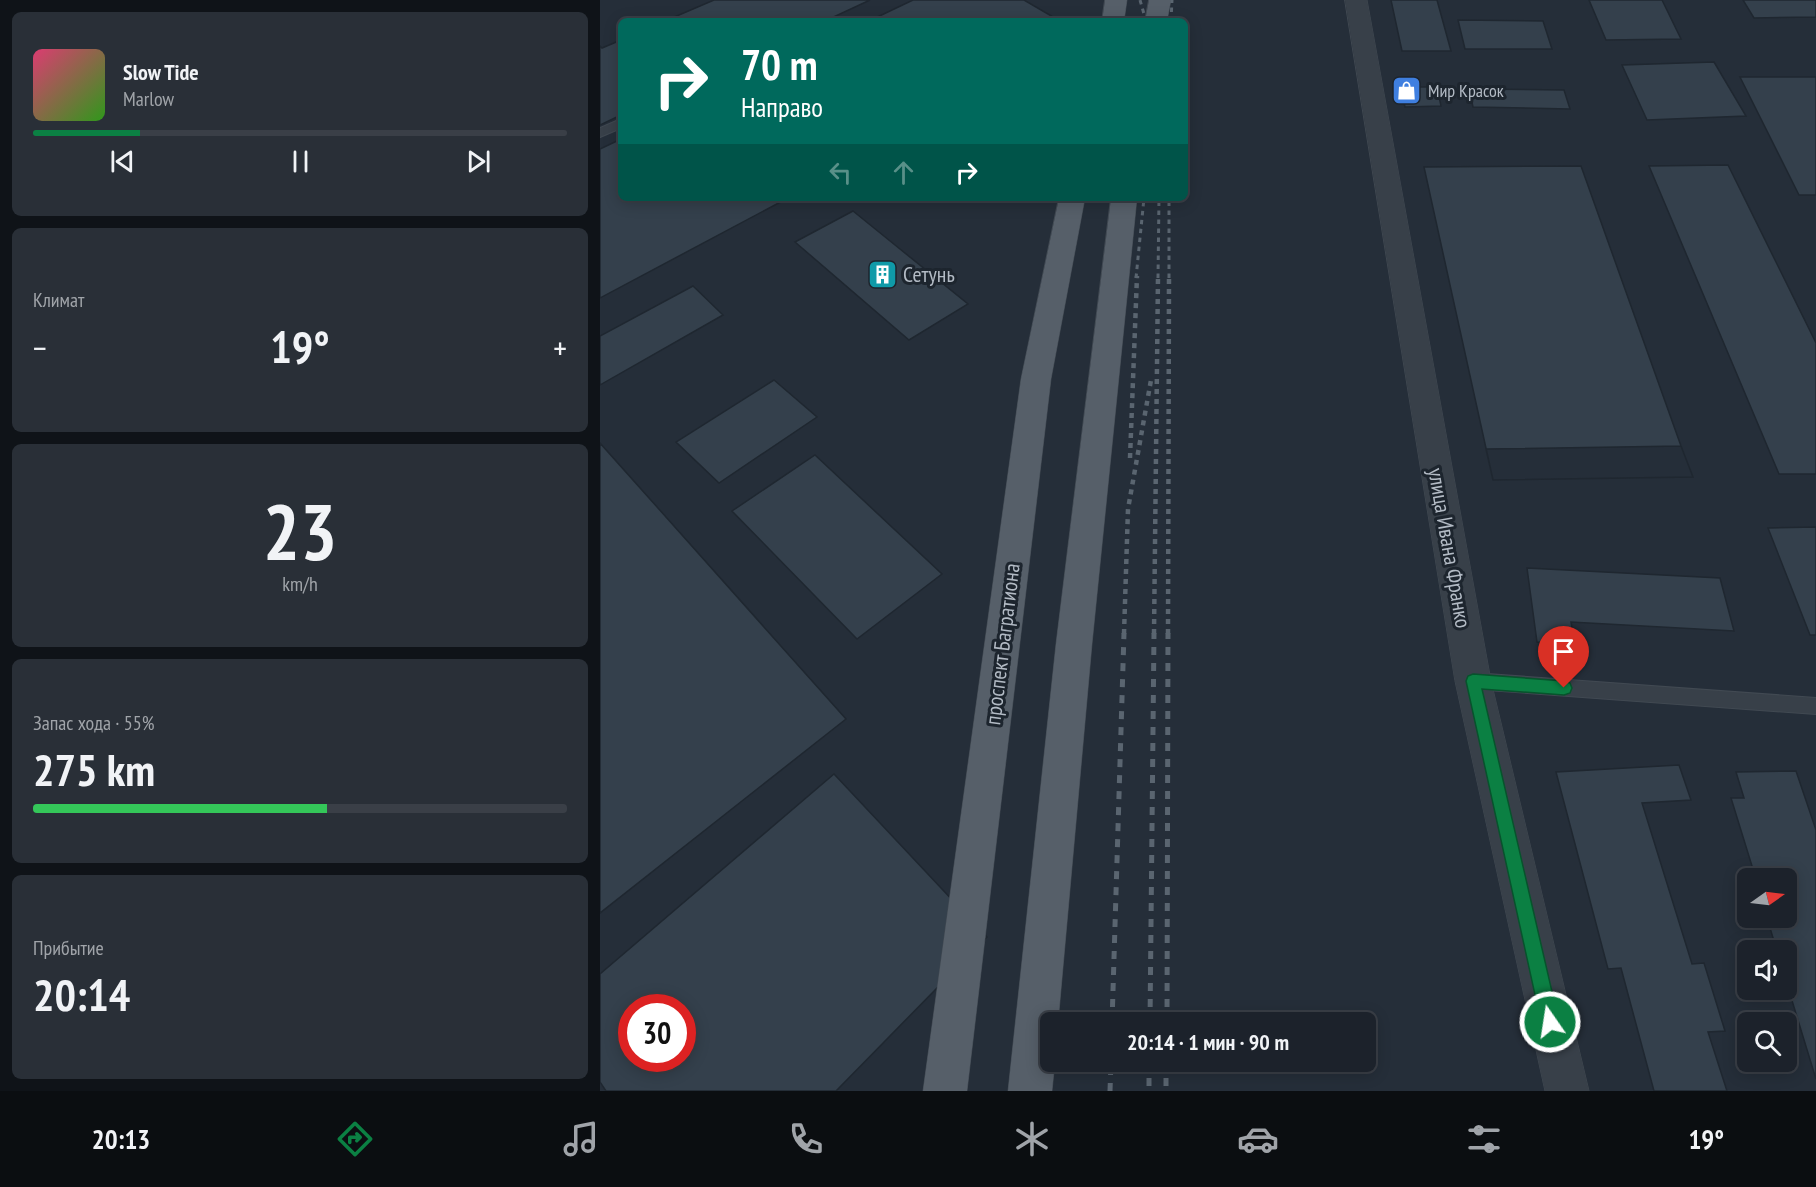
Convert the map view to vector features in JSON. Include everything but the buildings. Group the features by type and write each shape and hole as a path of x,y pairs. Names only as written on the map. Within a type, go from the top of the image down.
{"main road":[{"path":"1113,18 1116,0"},
{"path":"1157,18 1160,0"},
{"name":"проспект Багратиона","path":"945,1091 1036,379 1071,201"},
{"path":"1030,1091 1053,832 1078,591 1124,201"}],"street":[{"name":"улица Ивана Франко","path":"1356,0 1473,681 1567,1091"}],"lane":[{"path":"600,133 618,124"},
{"path":"1473,681 1816,706"}],"railway":[{"path":"1140,0 1145,18"},
{"path":"1171,18 1172,0"},
{"path":"1136,278 1144,201"},
{"path":"1158,278 1159,201"},
{"path":"1169,201 1169,276"},
{"path":"1130,458 1137,276"},
{"path":"1154,634 1158,276"},
{"path":"1168,634 1169,276"},
{"path":"1124,634 1128,509 1151,380"},
{"path":"1112,1012 1124,633"},
{"path":"1150,1012 1154,633"},
{"path":"1167,1012 1168,633"},
{"path":"1110,1091 1111,1072"},
{"path":"1149,1072 1149,1091"},
{"path":"1166,1072 1166,1091"}],"place":[{"name":"Мир Красок","path":"1407,91"},
{"name":"Сетунь","path":"882,274"}],"route":[{"path":"1550,1022 1473,681 1564,688"}]}
